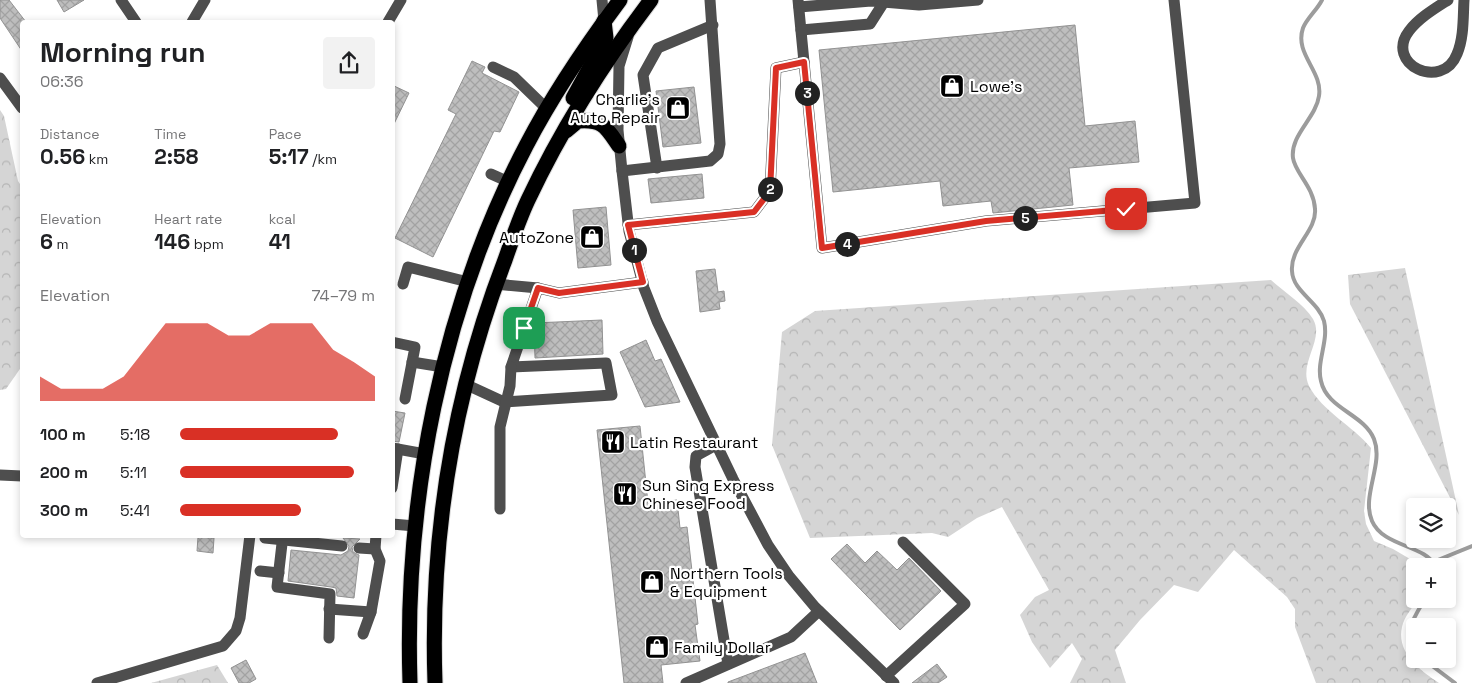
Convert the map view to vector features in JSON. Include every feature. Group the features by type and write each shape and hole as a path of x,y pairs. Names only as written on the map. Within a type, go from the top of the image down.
{"highway":[{"path":"410,683 408,641 415,526 425,454 443,367 468,282 525,147 547,109 604,21 620,0"},
{"path":"528,200 562,136 600,72 651,0"},
{"path":"435,683 435,593 440,529 446,474 465,384 496,284 528,200 547,142 606,38 604,21"},
{"path":"562,136 578,121 589,120 600,122 607,128 619,146"},
{"path":"417,511 442,514"},
{"path":"415,526 440,529"}],"street":[{"path":"121,0 135,20"},
{"path":"193,20 205,0"},
{"path":"389,20 401,0"},
{"path":"602,0 604,21"},
{"path":"622,171 710,161 718,154 720,144 710,0"},
{"path":"978,0 919,5 871,1 798,4 822,248 986,221 1195,203 1174,0"},
{"path":"1448,0 1428,13 1408,32 1404,42 1404,52 1408,62 1423,72 1444,70 1457,55 1462,34 1464,0"},
{"path":"801,30 870,24 884,2"},
{"path":"657,168 643,75 658,48 713,25"},
{"path":"632,26 619,66 619,146 628,225 643,282 657,321 716,445 768,545 789,576 819,611 890,679 964,604 903,542"},
{"path":"628,225 754,212 770,191 776,68 804,62"},
{"path":"494,67 514,77 547,109"},
{"path":"0,78 20,105"},
{"path":"491,174 509,182"},
{"path":"404,284 408,267 468,282"},
{"path":"496,284 538,288 559,293 643,282"},
{"path":"500,509 500,427 504,402 510,386 511,367 538,288"},
{"path":"395,343 415,347 405,399"},
{"path":"412,362 443,367"},
{"path":"465,384 504,402 612,395 606,363 511,367"},
{"path":"716,445 696,456 694,466 728,664"},
{"path":"395,448 425,454"},
{"path":"0,475 20,476"},
{"path":"395,524 415,526"},
{"path":"97,683 223,646 236,631 240,618 250,538"},
{"path":"283,538 277,587 330,594 329,638"},
{"path":"290,538 342,546"},
{"path":"363,634 371,612 380,561 375,549 376,538"},
{"path":"359,548 375,549"},
{"path":"260,571 279,573"},
{"path":"329,608 371,612"},
{"path":"686,683 791,637 819,611"}],"green space":[{"path":"0,110 4,116 20,184 20,369 6,389 0,390"},
{"path":"1405,268 1455,498 1450,498 1350,304 1348,275"},
{"path":"1271,280 1299,303 1313,319 1316,327 1316,335 1307,369 1309,386 1330,411 1371,448 1364,511 1366,524 1374,541 1408,558 1406,558 1406,608 1412,608 1402,627 1401,636 1406,653 1406,668 1419,668 1439,683 1316,683 1295,627 1295,609 1287,597 1234,550 1198,592 1174,585 1140,620 1115,650 1126,683 1070,683 1082,659 1072,643 1050,668 1032,642 1020,615 1035,597 1049,590 1002,507 977,518 948,537 932,533 810,538 772,445 782,332 815,311"},
{"path":"217,665 228,683 151,683"}],"building":[{"path":"0,0 9,0 24,20 20,20 20,48 0,18"},
{"path":"57,0 84,0 64,12"},
{"name":"Lowe's","path":"1075,25 1085,126 1135,121 1139,162 1069,168 1073,205 993,213 991,201 943,206 940,181 833,192 819,50"},
{"path":"472,61 485,67 482,73 519,92 500,132 494,131 433,257 395,238 456,114 448,110"},
{"path":"395,86 409,93 395,122"},
{"path":"694,87 701,143 663,147 656,91"},
{"path":"702,174 704,198 651,203 648,179"},
{"name":"AutoZone","path":"606,207 611,265 578,268 573,210"},
{"path":"715,269 718,292 724,291 725,301 719,302 720,309 700,312 696,271"},
{"path":"602,320 603,354 535,358 534,323"},
{"path":"646,340 655,361 661,359 680,402 645,407 620,352"},
{"path":"395,411 405,413 399,442 395,441"},
{"path":"640,426 648,503 677,500 680,528 687,527 698,624 695,625 700,661 661,665 663,683 624,683 597,430"},
{"path":"198,538 214,538 213,553 197,551"},
{"path":"343,538 360,539 352,547 353,552 359,555 354,598 337,596 336,588 288,581 291,550 341,555 348,551 349,546"},
{"path":"847,544 865,563 877,551 897,570 909,558 941,591 900,630 831,559"},
{"path":"805,653 817,683 728,683 728,682"},
{"path":"246,660 256,679 249,683 239,683 231,668"},
{"path":"937,664 947,677 938,683 912,683"}],"waterway":[{"path":"1322,0 1305,24 1301,37 1305,54 1317,78 1319,96 1313,112 1295,142 1293,158 1294,164 1314,201 1315,217 1292,262 1293,278 1301,291 1317,308 1324,321 1325,336 1320,374 1325,391 1338,405 1362,423 1374,439 1376,459 1369,501 1372,521 1377,530 1385,536 1429,558"},
{"path":"1443,558 1472,546"},
{"path":"1414,618 1420,608"},
{"path":"1435,668 1455,683"}],"place":[{"name":"Lowe's","path":"952,86"},
{"name":"Charlie's Auto Repair","path":"678,108"},
{"name":"AutoZone","path":"592,237"},
{"name":"Latin Restaurant","path":"613,442"},
{"name":"Sun Sing Express Chinese Food","path":"625,494"},
{"name":"Northern Tools & Equipment","path":"652,582"},
{"name":"Family Dollar","path":"657,647"}],"route":[{"path":"524,328 538,288 559,293 643,282 628,225 754,212 770,191 776,68 804,62 822,248 986,221 1126,209"}]}
